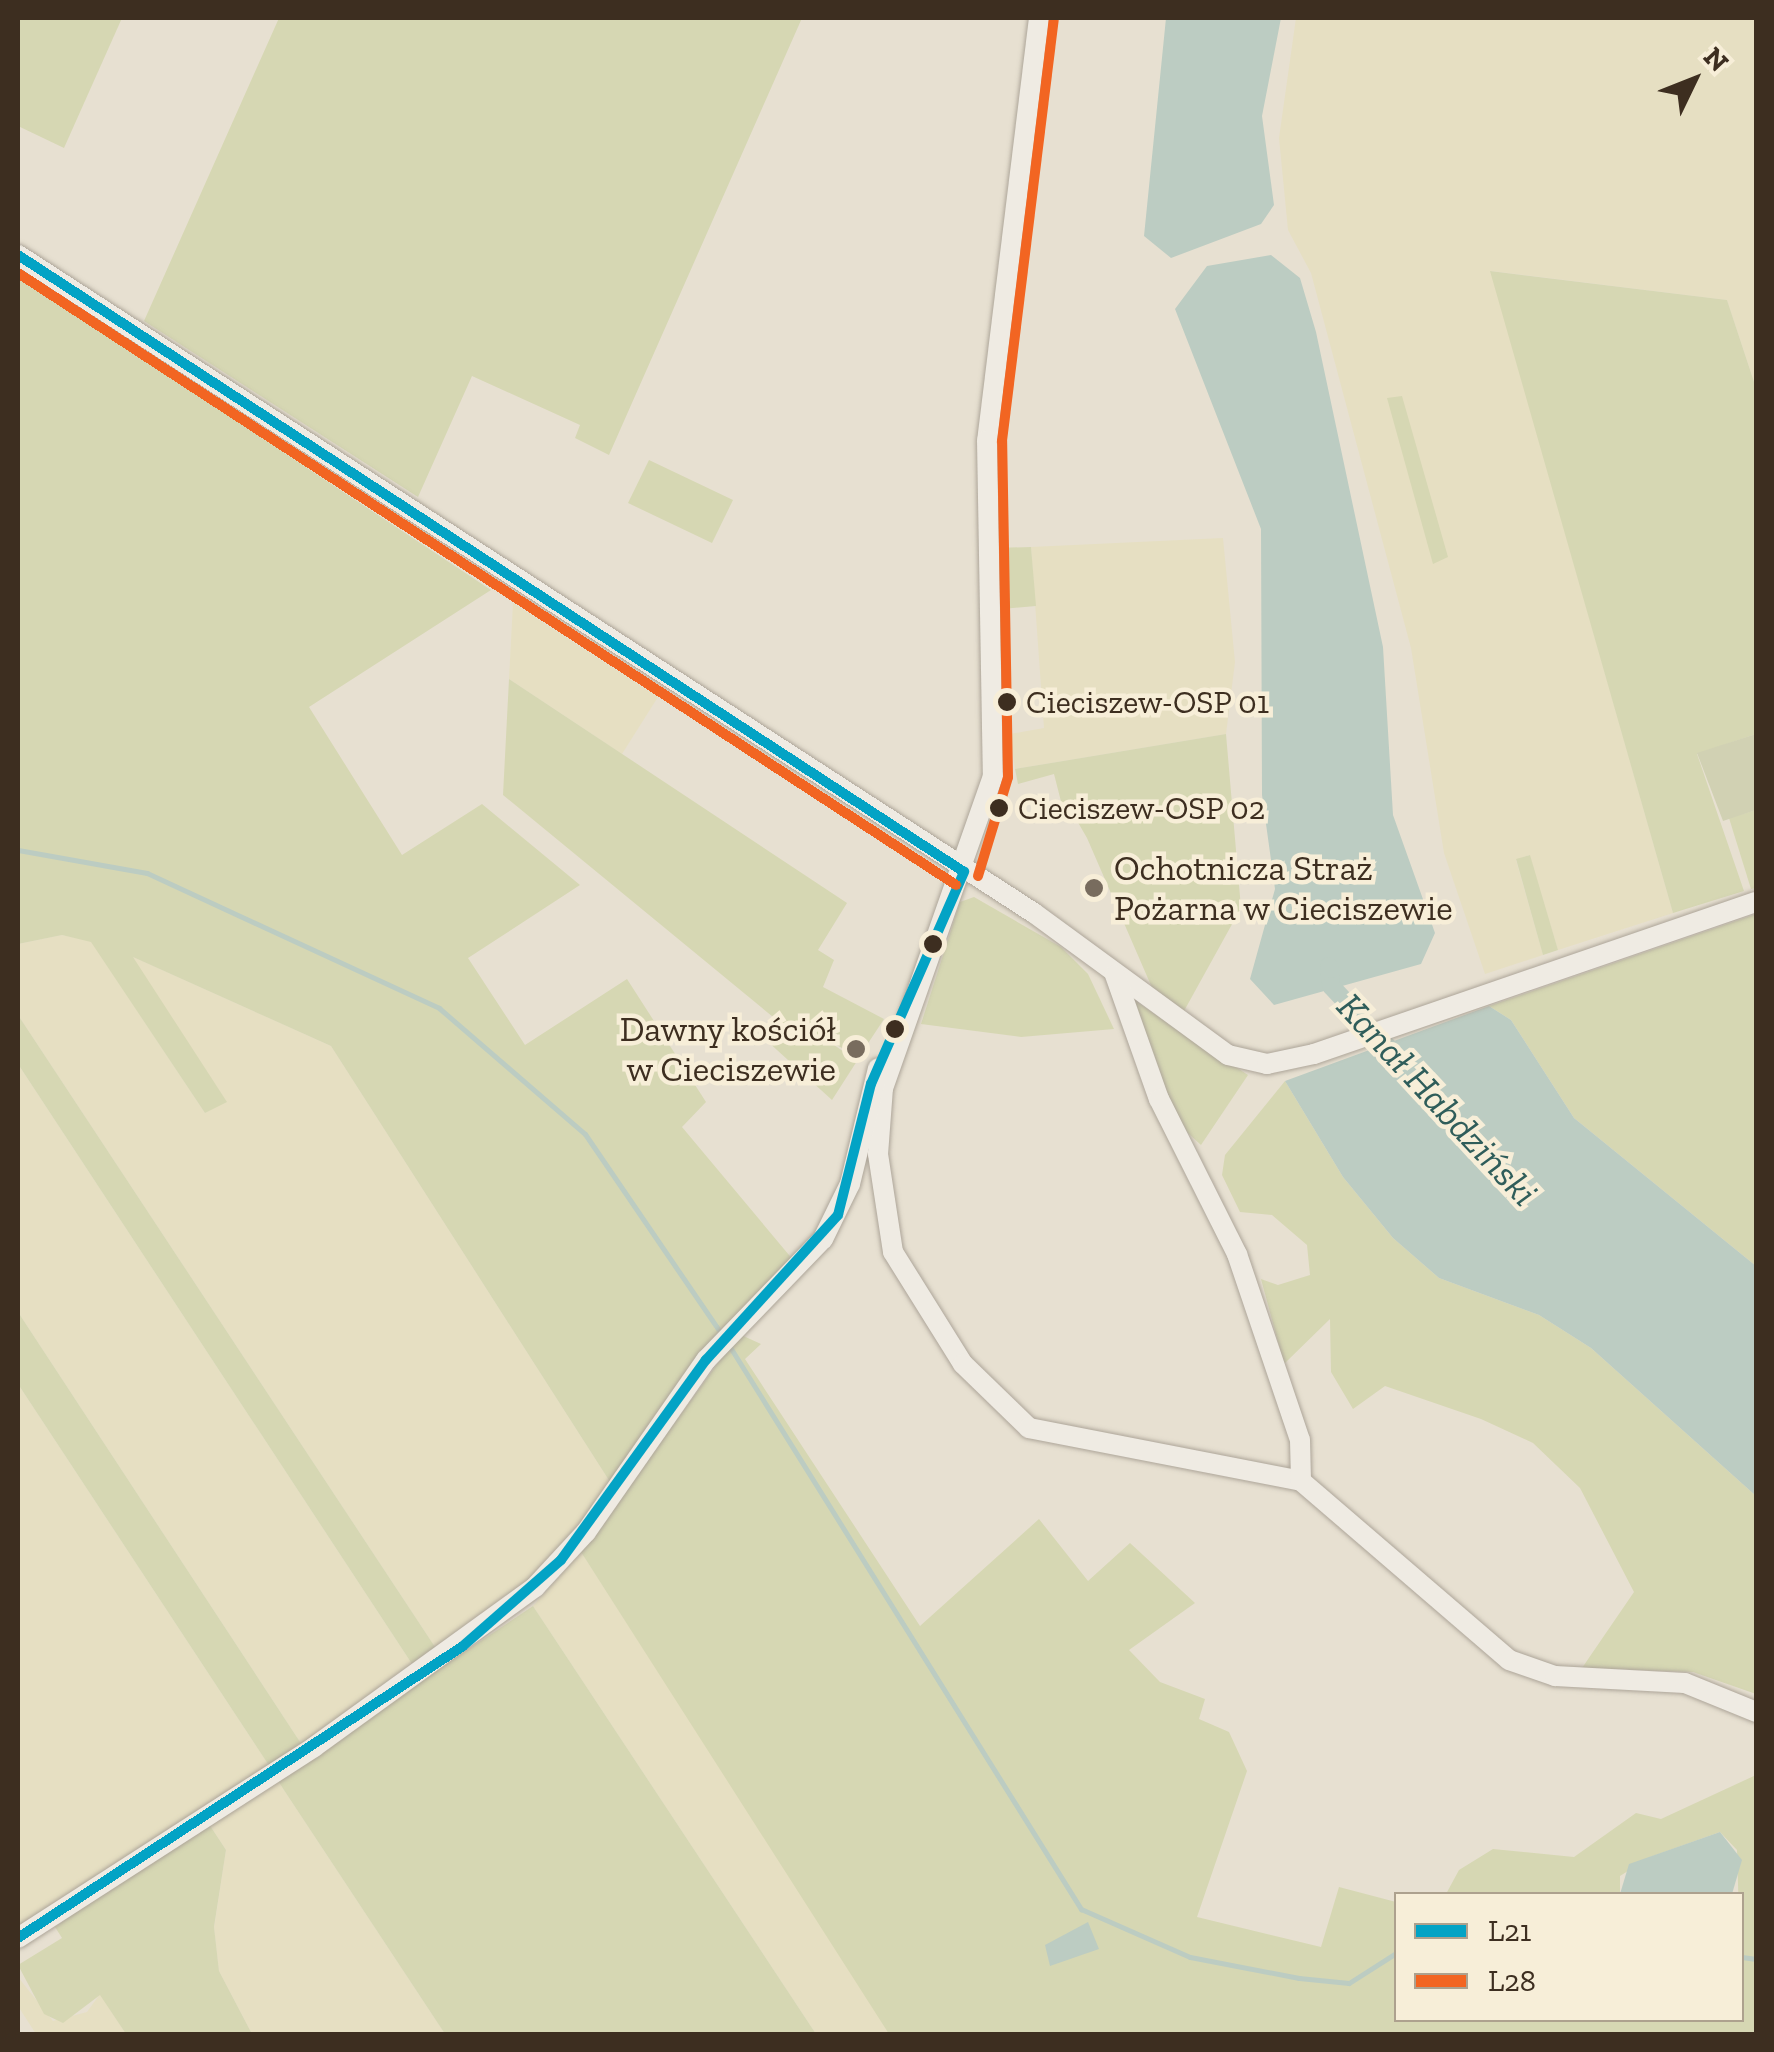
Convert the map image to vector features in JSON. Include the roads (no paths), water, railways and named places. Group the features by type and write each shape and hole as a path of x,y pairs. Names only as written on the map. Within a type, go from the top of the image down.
{"street":[{"path":"18,1938 314,1747 535,1587 586,1532 706,1360 824,1239 850,1184 871,1084 892,1051 964,872 994,776 986,460 1040,18"},
{"path":"18,255 964,872 1228,1054 1266,1064 1314,1054 1756,902"},
{"path":"1116,974 1158,1099 1237,1254 1300,1440 1301,1481"},
{"path":"892,1051 878,1154 888,1236 934,1324 987,1393 1050,1436 1301,1481 1509,1660 1555,1676 1684,1684 1756,1712"}],"water":[{"path":"1166,18 1281,18 1262,116 1274,205 1261,224 1171,258 1144,236"},
{"path":"1271,255 1300,278 1316,332 1383,647 1393,815 1435,933 1421,964 1274,1005 1250,979 1275,889 1262,795 1261,529 1175,309 1207,266"},
{"path":"1489,1006 1511,1020 1574,1118 1756,1266 1756,1496 1591,1348 1539,1315 1439,1278 1393,1238 1343,1177 1285,1081"},
{"path":"1720,1832 1742,1860 1733,1892 1621,1892 1629,1864"},
{"path":"1088,1922 1099,1949 1050,1966 1045,1945"}],"waterway":[{"path":"18,850 147,873 439,1008 585,1134 718,1329"},
{"name":"Kanał Habdziński","path":"1329,966 1331,986 1402,1062"},
{"path":"730,1347 1081,1909 1190,1957 1299,1978 1349,1983 1394,1954"},
{"path":"1744,1957 1756,1959"}],"place":[{"name":"Cieciszew-OSP 01","path":"1007,702"},
{"name":"Cieciszew-OSP 02","path":"999,808"},
{"name":"Ochotnicza Straż Pożarna w Cieciszewie","path":"1094,888"},
{"name":"Dawny kościół w Cieciszewie","path":"856,1049"}]}
